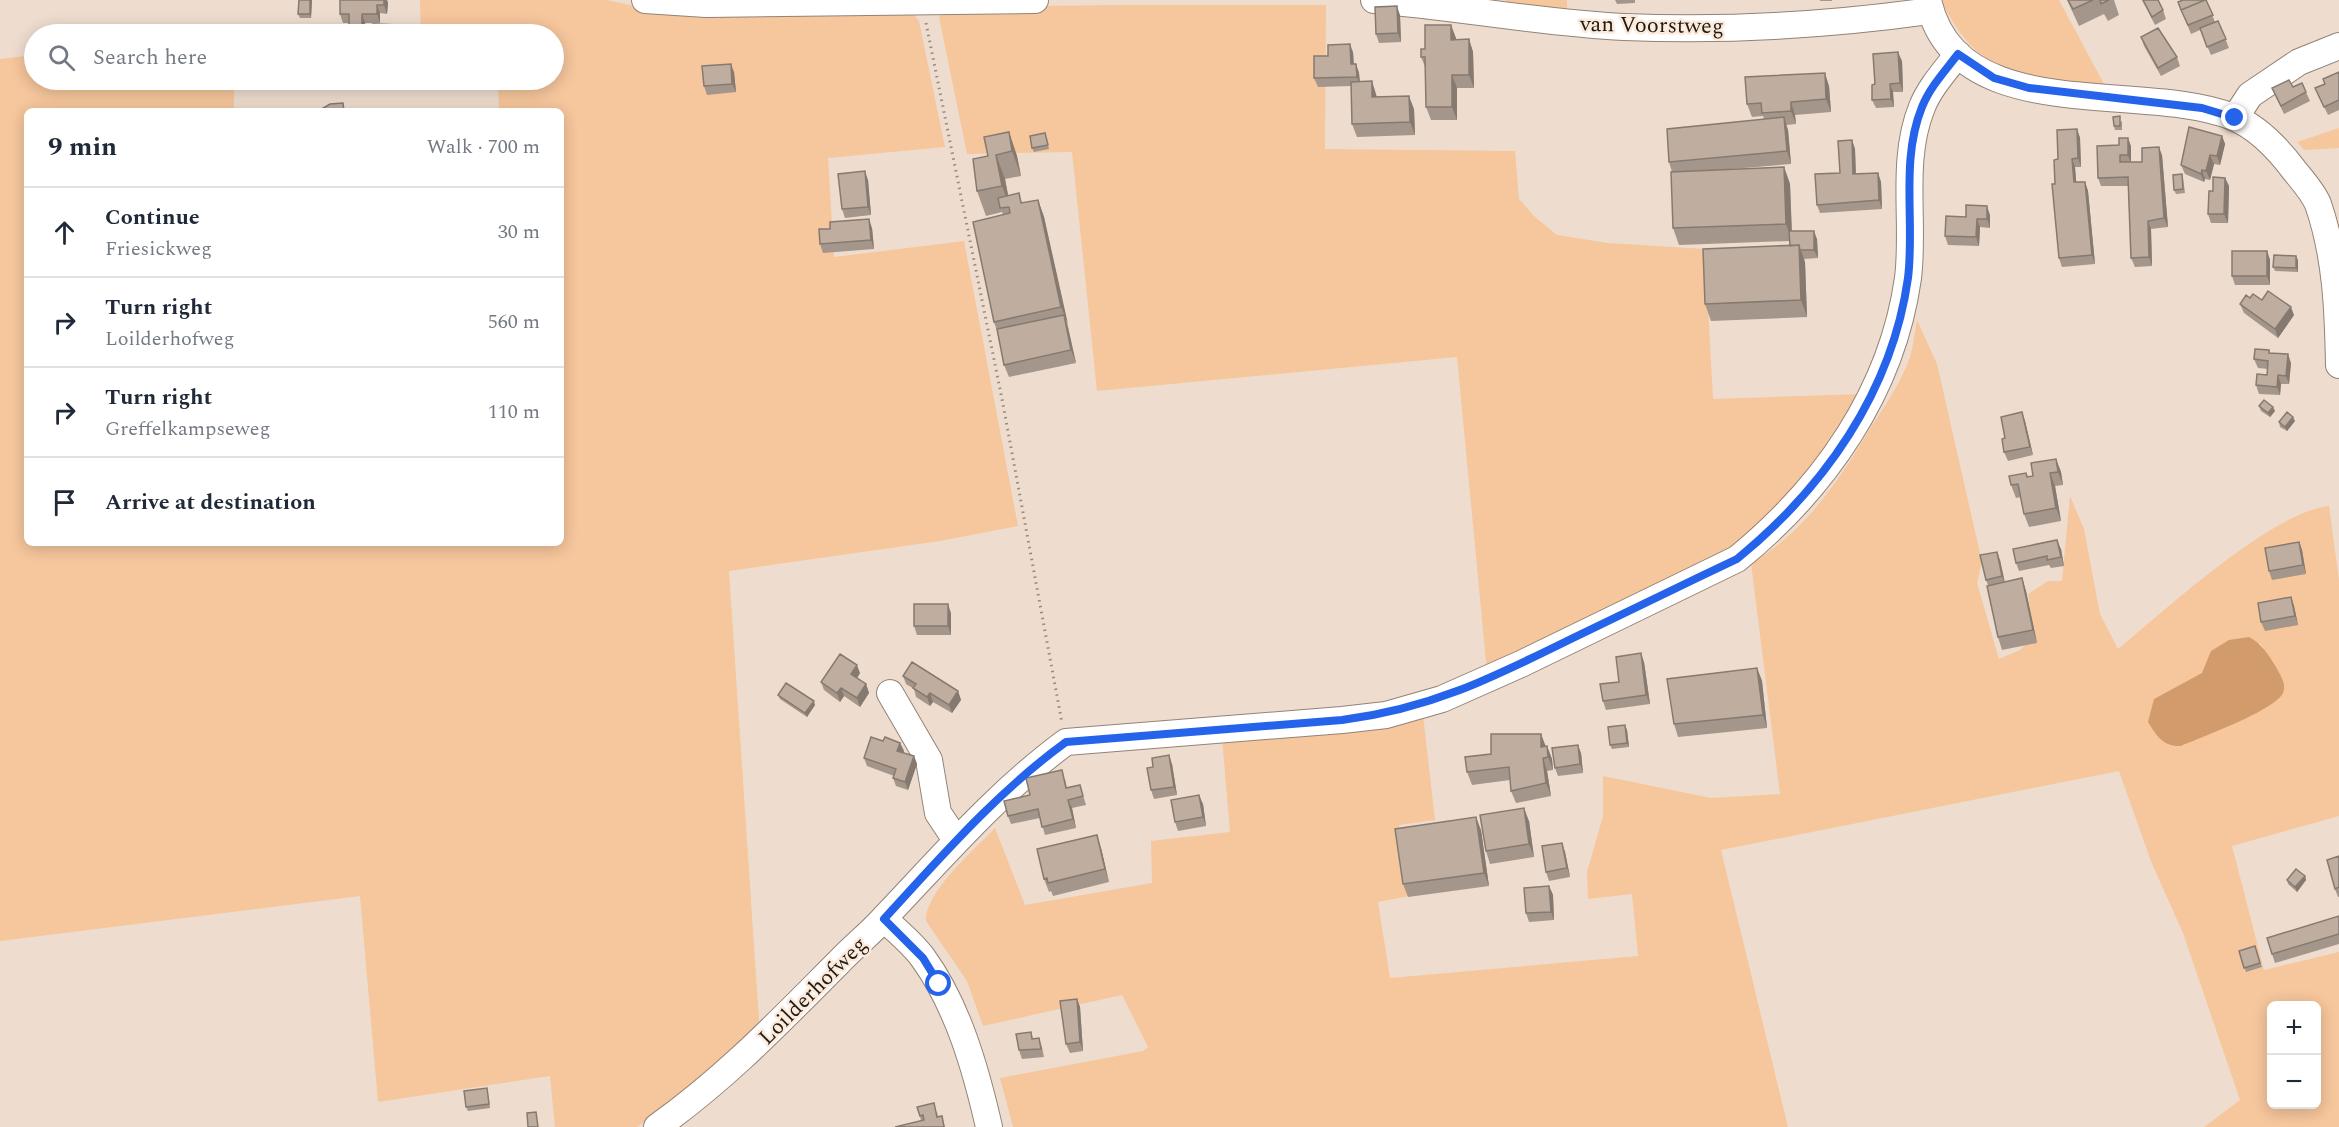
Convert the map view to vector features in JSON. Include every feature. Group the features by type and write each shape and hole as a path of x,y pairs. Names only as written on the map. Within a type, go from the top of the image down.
{"street":[{"path":"645,0 706,4 1035,0"},
{"name":"van Voorstweg","path":"1374,0 1624,27 1758,26 1929,5"},
{"path":"1929,5 1943,37 1958,54 1994,78 2029,88 2202,108 2235,118 2256,131 2284,157 2317,201 2335,268 2339,365"},
{"path":"2235,118 2250,95 2299,62 2339,46"},
{"path":"1066,742 1386,715 1442,699 1737,559 1765,536 1804,497 1866,407 1882,372 1899,325 1908,276 1910,155 1922,107 1934,86 1958,54"},
{"path":"890,693 929,759 938,813 956,840"},
{"name":"Loilderhofweg","path":"657,1127 700,1096 764,1039 884,919 956,840 1036,764 1066,742"},
{"path":"884,919 923,958 939,984 959,1026 989,1127"}],"path":[{"path":"922,2 1002,399 1066,742"}],"shaded area":[{"path":"420,0 607,0 648,9 903,11 914,15 919,21 945,147 828,158 834,257 964,241 1018,526 940,541 729,571 759,1020 753,1034 698,1083 637,1127 555,1127 550,1076 378,1102 360,896 0,941 0,59 24,56 24,90 234,90 234,108 24,108 24,546 564,546 564,108 499,108 498,90 564,90 564,24 421,24"},
{"path":"1506,0 1567,0 1567,13 1507,8"},
{"path":"1941,0 2059,0 2105,86 2029,77 1989,61 1972,46 1956,26"},
{"path":"1326,5 1325,149 1515,151 1519,199 1535,217 1557,235 1608,243 1705,249 1713,399 1861,394 1852,416 1758,536 1487,672 1457,357 1097,391 1072,152 967,154 939,17 950,7"},
{"path":"2339,128 2339,148 2304,150 2297,142"},
{"path":"1917,320 1937,364 1982,562 1977,583 1999,659 2020,650 2029,641 2031,618 2028,594 2048,581 2062,581 2070,496 2084,529 2100,614 2118,649 2191,588 2249,544 2305,513 2329,506 2339,580 2339,816 2232,846 2264,970 2339,952 2339,1127 2204,1127 2240,1100 2183,933 2152,864 2119,771 1721,850 1788,1127 1013,1127 1000,1078 1143,1051 1148,1047 1122,995 983,1026 967,981 926,921 934,897 964,859 995,828 1025,905 1152,883 1151,841 1230,832 1222,738 1423,715 1435,820 1399,825 1409,896 1378,902 1390,978 1638,956 1632,894 1588,899 1587,872 1603,816 1603,776 1711,798 1780,794 1751,563 1787,537 1818,505 1844,470 1889,399 1911,355","holes":["2260,643 2280,674 2154,699"]},
{"path":"2249,637 2261,646 2281,676 2284,690 2277,700 2252,715 2181,746 2169,744 2161,739 2148,722 2154,699 2202,673 2211,651 2229,640"}],"building":[{"path":"299,0 310,0 310,14 298,14"},
{"path":"340,0 384,0 384,5 377,5 377,14 362,14 362,24 349,24 349,14 340,14"},
{"path":"2068,0 2093,0 2073,9"},
{"path":"2143,0 2158,0 2163,10 2152,17"},
{"path":"2205,0 2181,10 2178,2"},
{"path":"2206,0 2213,15 2188,25 2181,10"},
{"path":"1397,6 1398,33 1376,34 1375,7"},
{"path":"2218,21 2226,39 2207,47 2200,28"},
{"path":"1425,25 1451,25 1451,40 1469,39 1469,75 1452,75 1452,107 1426,107 1425,57 1421,57 1421,49 1425,49"},
{"path":"2158,28 2177,57 2158,68 2141,37"},
{"path":"1350,44 1351,64 1356,64 1357,77 1314,78 1314,56 1328,56 1328,45"},
{"path":"1898,52 1900,83 1890,84 1891,99 1872,100 1872,85 1875,84 1873,54"},
{"path":"731,64 732,84 704,86 702,66"},
{"path":"2339,72 2339,100 2324,107 2315,88 2325,84 2323,79"},
{"path":"1825,73 1826,99 1791,102 1791,111 1762,113 1761,103 1747,104 1745,77"},
{"path":"2289,80 2293,87 2302,83 2306,92 2281,106 2272,88"},
{"path":"1372,81 1372,97 1409,96 1410,122 1352,124 1351,82"},
{"path":"343,103 344,108 323,108 330,104"},
{"path":"2120,116 2120,126 2114,126 2113,117"},
{"path":"1784,117 1787,151 1669,162 1667,129"},
{"path":"2189,127 2222,136 2217,156 2210,155 2206,171 2202,170 2201,174 2181,165"},
{"path":"2077,129 2078,158 2072,159 2074,182 2085,182 2092,255 2059,258 2052,184 2055,184 2054,160 2058,159 2057,130"},
{"path":"1009,132 1012,151 996,155 1002,186 977,191 973,159 988,156 984,137"},
{"path":"1045,133 1048,145 1032,148 1030,136"},
{"path":"2119,138 2128,138 2128,155 2120,155 2120,162 2142,162 2142,148 2159,147 2164,218 2148,221 2149,257 2131,258 2128,177 2098,178 2097,146 2119,145"},
{"path":"1852,140 1853,174 1878,173 1879,200 1817,205 1815,174 1840,173 1838,141"},
{"path":"1784,167 1786,224 1673,228 1671,172"},
{"path":"865,171 868,207 842,209 838,174"},
{"path":"2182,174 2183,189 2174,190 2173,175"},
{"path":"2213,177 2225,178 2224,214 2208,214 2209,191 2213,191"},
{"path":"1019,193 1021,203 1038,200 1061,307 994,322 973,222 1010,213 1009,207 1000,208 998,198"},
{"path":"1966,205 1987,206 1987,219 1977,219 1976,237 1945,236 1946,216 1966,217"},
{"path":"869,219 871,240 820,244 819,229 830,229 830,222"},
{"path":"1789,231 1814,231 1814,250 1800,250 1799,245 1790,246"},
{"path":"1799,245 1801,300 1705,304 1703,249"},
{"path":"2232,251 2267,251 2267,276 2232,276"},
{"path":"2274,255 2296,256 2296,268 2273,267"},
{"path":"2268,291 2291,307 2275,329 2240,304 2246,295 2250,298 2253,294 2262,300"},
{"path":"1064,315 1071,350 1004,365 997,329"},
{"path":"2255,349 2269,350 2269,353 2288,354 2286,376 2278,375 2277,387 2256,385 2257,374 2267,375 2268,361 2254,359"},
{"path":"2264,400 2273,407 2268,413 2259,406"},
{"path":"2022,412 2030,447 2004,452 2002,439 2005,438 2001,417"},
{"path":"2287,412 2293,417 2285,427 2279,422"},
{"path":"2056,459 2058,472 2050,473 2056,508 2024,514 2018,484 2011,485 2009,476 2026,473 2027,477 2033,476 2031,463"},
{"path":"2057,540 2061,557 2047,560 2047,556 2016,563 2013,549"},
{"path":"2299,542 2303,565 2269,571 2265,548"},
{"path":"1997,552 2002,576 1986,580 1980,555"},
{"path":"2022,578 2033,630 1998,637 1987,586"},
{"path":"2291,597 2295,616 2261,622 2258,603"},
{"path":"914,604 948,604 948,626 914,626"},
{"path":"1641,653 1646,695 1603,701 1600,684 1619,682 1616,657"},
{"path":"840,654 857,665 851,674 866,684 857,698 841,688 837,693 821,682"},
{"path":"912,662 958,691 949,705 930,693 927,697 913,688 916,684 903,676"},
{"path":"1757,668 1763,715 1674,724 1667,679"},
{"path":"786,683 814,701 805,713 778,695"},
{"path":"1625,725 1627,743 1610,745 1608,727"},
{"path":"1491,734 1541,734 1541,747 1547,746 1548,757 1543,758 1546,783 1511,791 1509,767 1467,772 1465,757 1491,754"},
{"path":"871,737 883,741 885,737 900,743 897,751 914,756 905,782 893,778 896,769 864,758"},
{"path":"1578,745 1580,764 1555,768 1552,748"},
{"path":"1169,755 1174,787 1151,790 1147,768 1153,767 1152,758"},
{"path":"1062,770 1066,788 1080,785 1083,796 1068,800 1073,819 1042,827 1038,809 1008,816 1004,801 1030,795 1026,778"},
{"path":"1199,795 1203,817 1175,822 1171,800"},
{"path":"1524,808 1529,844 1486,851 1480,815"},
{"path":"1476,817 1484,873 1403,884 1395,829"},
{"path":"1097,835 1105,869 1048,883 1047,878 1044,879 1037,849"},
{"path":"1562,843 1567,868 1546,872 1542,846"},
{"path":"2339,856 2339,887 2335,889 2327,860"},
{"path":"2296,869 2305,876 2295,887 2287,880"},
{"path":"1549,886 1551,912 1526,913 1524,888"},
{"path":"2339,916 2339,934 2272,954 2267,938"},
{"path":"2255,946 2260,963 2244,968 2239,951"},
{"path":"1077,999 1080,1042 1066,1044 1060,1001"},
{"path":"1031,1032 1032,1039 1039,1038 1041,1049 1019,1050 1016,1034"},
{"path":"487,1088 489,1104 466,1107 464,1091"},
{"path":"934,1103 937,1117 942,1116 944,1127 895,1127 924,1120 917,1107"},
{"path":"536,1112 538,1127 528,1127 527,1113"}],"route":[{"path":"939,984 923,958 884,919 961,836 1036,764 1066,742 1279,726 1386,715 1442,699 1521,664 1737,559 1765,536 1804,497 1842,445 1866,407 1882,372 1899,325 1908,276 1910,155 1922,107 1934,86 1958,54 1980,71 1994,78 2029,88 2202,108 2235,118"}]}
